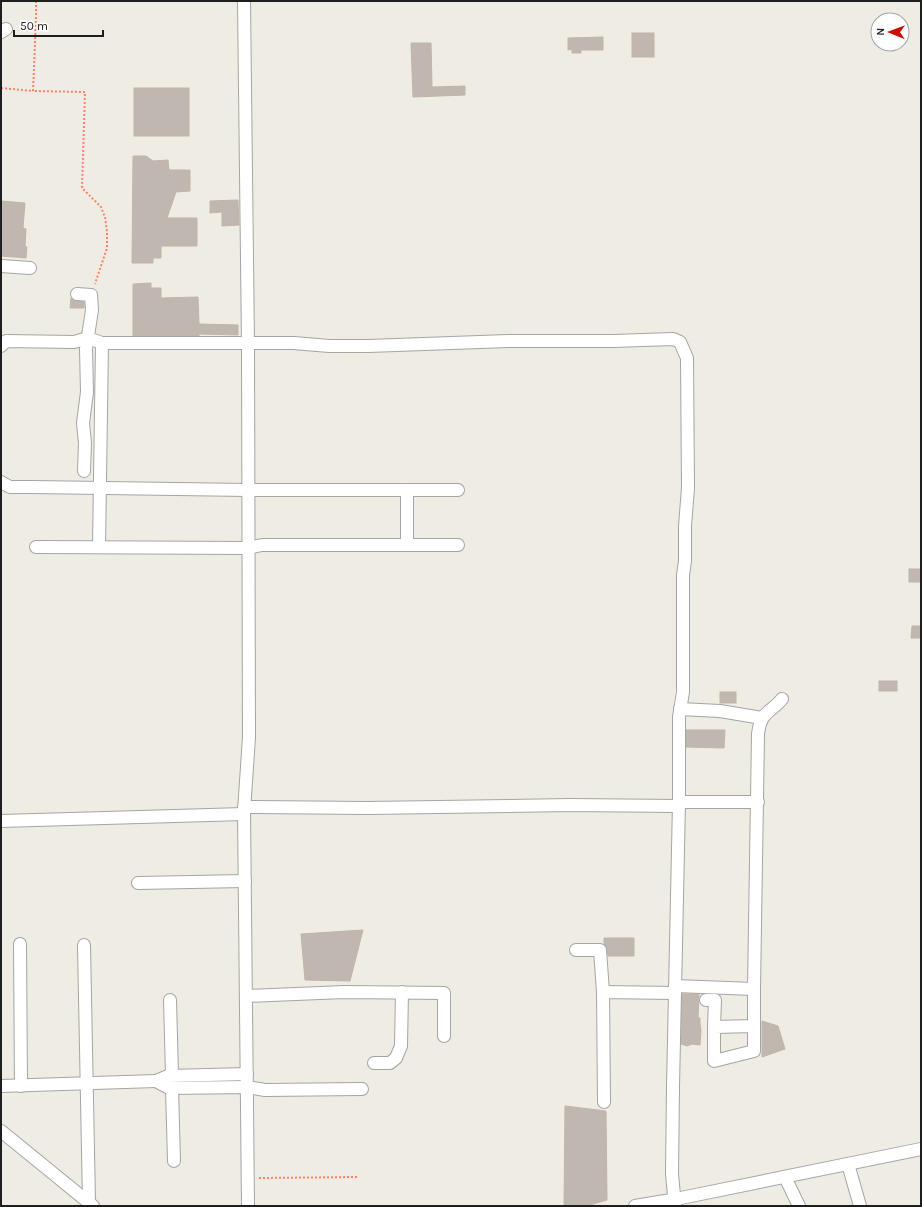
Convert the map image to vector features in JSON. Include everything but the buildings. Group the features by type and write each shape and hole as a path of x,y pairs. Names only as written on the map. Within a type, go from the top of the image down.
{"street":[{"path":"244,1 248,344 249,738 244,811 248,1206"},
{"path":"1,266 30,268"},
{"path":"77,294 91,295 92,310 86,349 87,392 82,423 85,443 84,471"},
{"path":"1,346 6,341 74,342 88,338 102,343 294,343 329,346 494,341 613,341 673,339 680,342 686,358 688,480 685,526 685,561 683,575 684,692 679,717 679,804 672,1174 675,1203"},
{"path":"99,547 102,343"},
{"path":"1,482 10,487 248,490 458,490"},
{"path":"407,490 407,545"},
{"path":"36,547 248,548 262,545 458,545"},
{"path":"706,1000 715,1000 714,1061 754,1052 758,734 760,722 765,713 778,704 782,699"},
{"path":"680,709 720,711 762,718"},
{"path":"1,821 244,811 758,802"},
{"path":"138,883 245,881"},
{"path":"20,944 21,1086"},
{"path":"84,945 91,1204"},
{"path":"576,950 600,950 603,992 604,1102"},
{"path":"603,992 754,989"},
{"path":"246,996 344,992 444,993 444,1036"},
{"path":"374,1063 390,1063 396,1058 401,1046 402,992"},
{"path":"170,1000 172,1075"},
{"path":"714,1028 754,1026"},
{"path":"1,1086 156,1081 172,1075 247,1074"},
{"path":"156,1081 169,1088 247,1087 265,1090 362,1089"},
{"path":"172,1088 174,1161"},
{"path":"1,1131 91,1204"},
{"path":"635,1206 675,1203 785,1177 921,1149"},
{"path":"848,1164 860,1206"},
{"path":"785,1177 800,1206"}],"path":[{"path":"33,90 36,1"},
{"path":"1,88 85,92 82,188 101,207 105,216 107,232 107,248 91,295"},
{"path":"248,1178 356,1177"}]}
